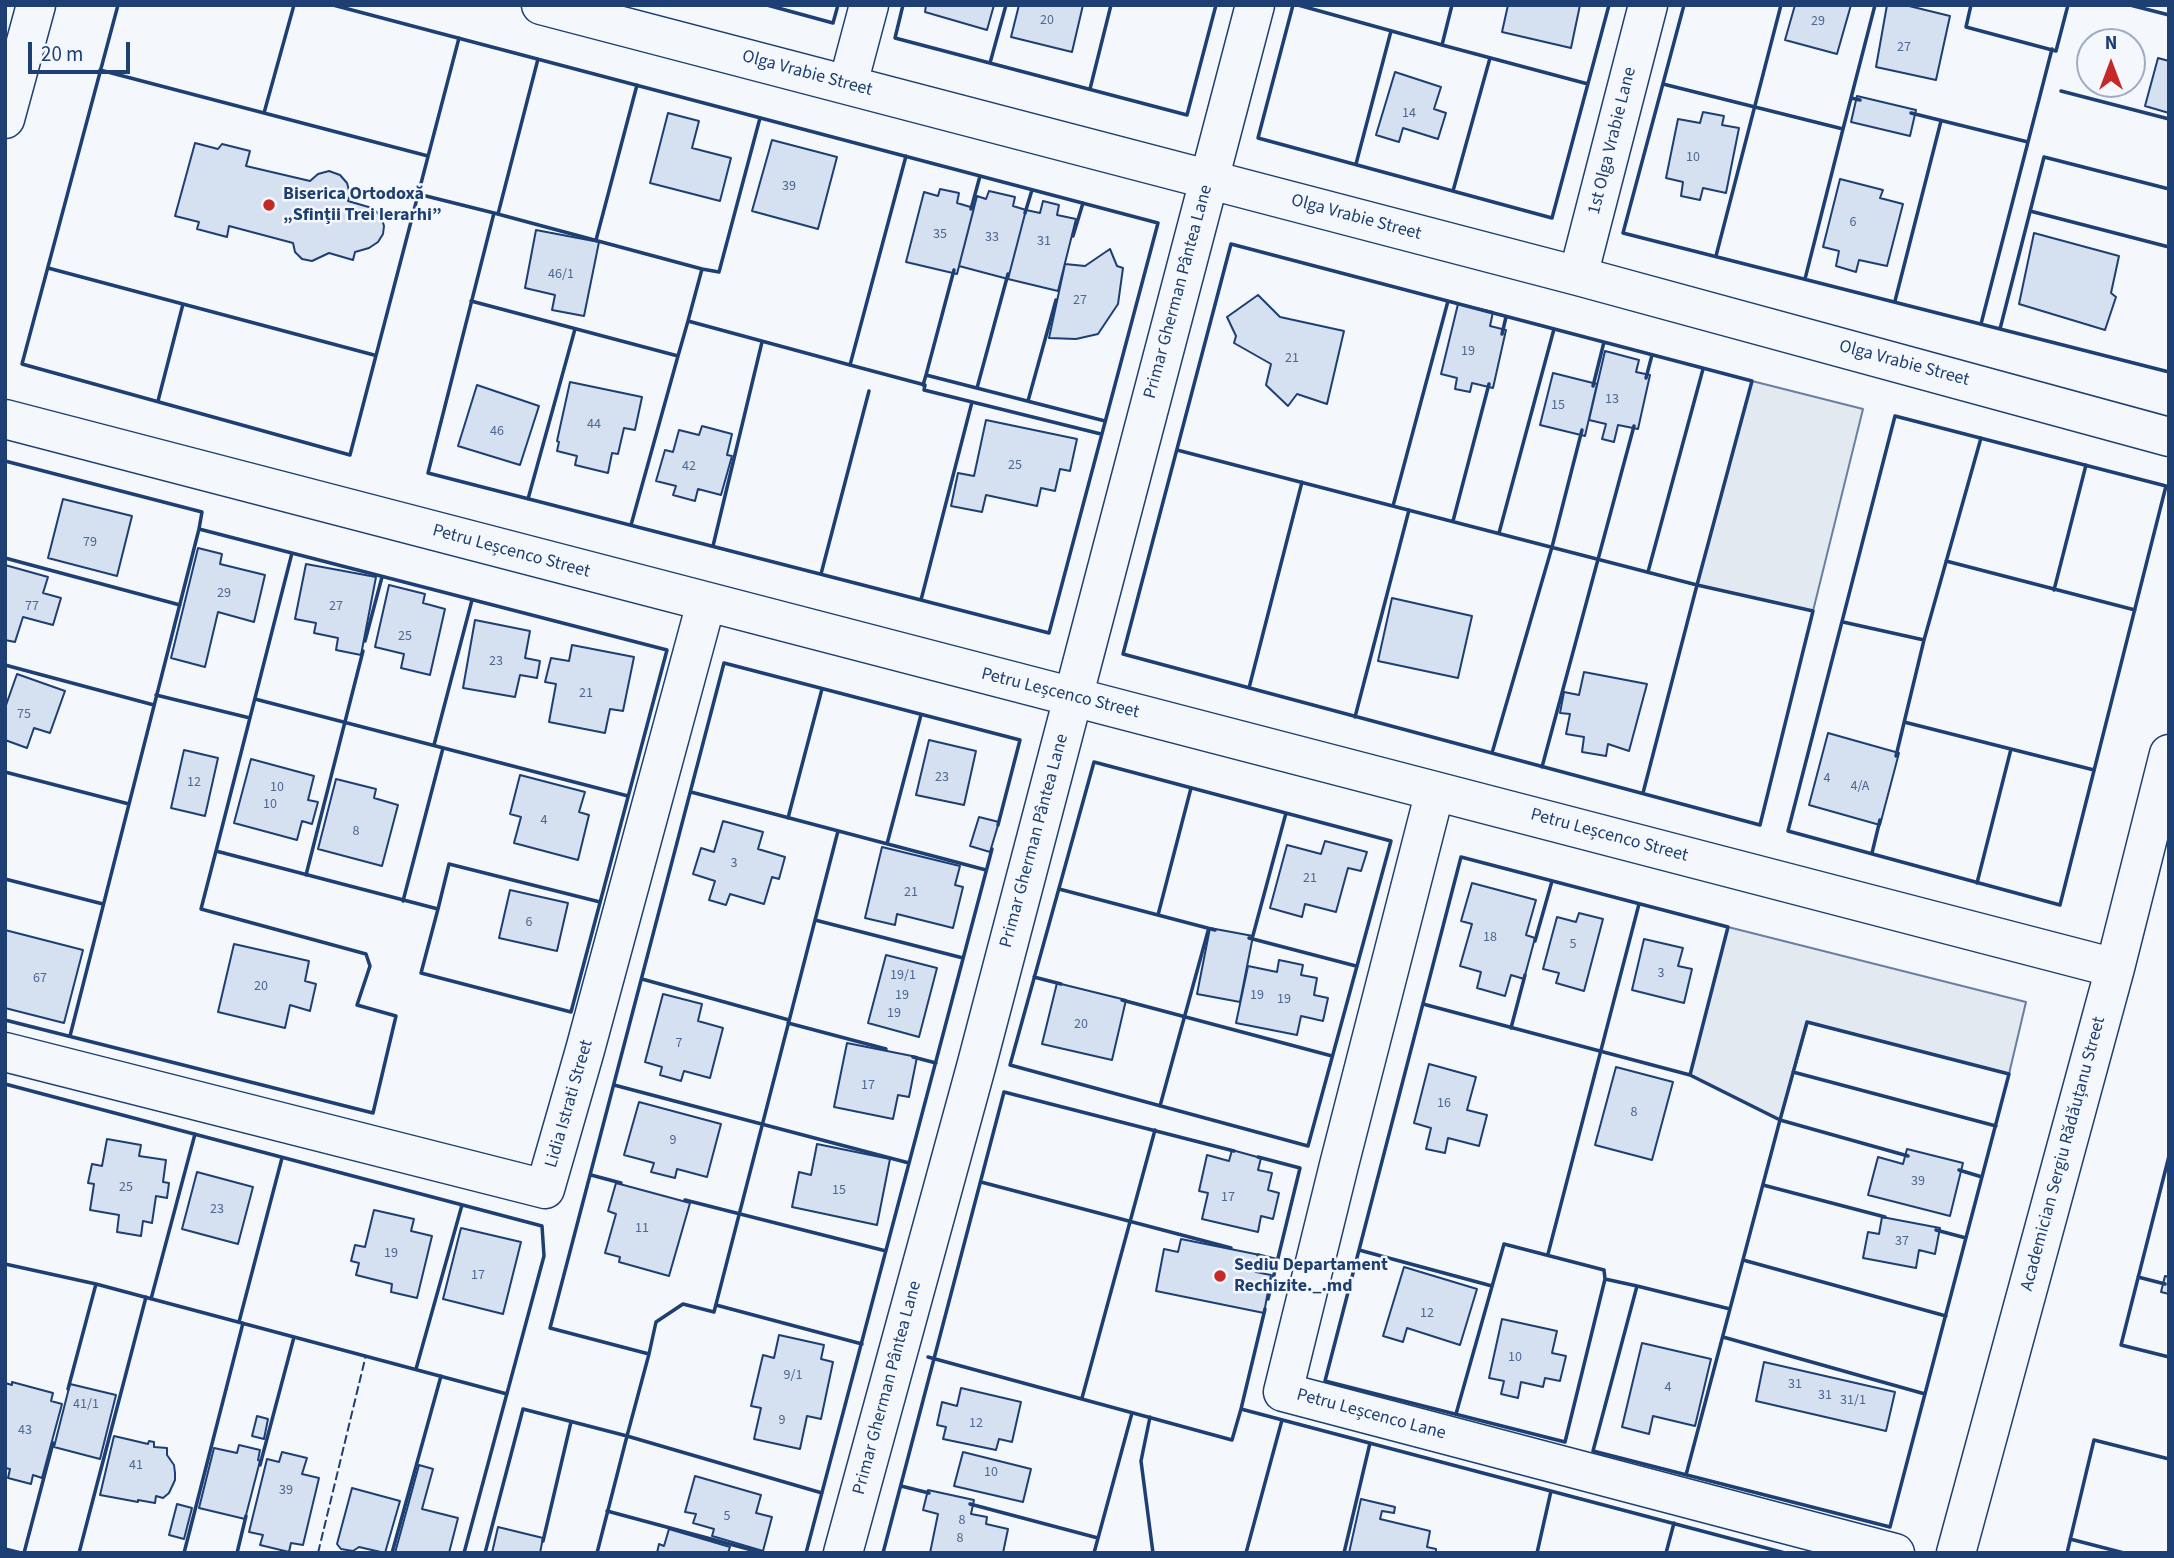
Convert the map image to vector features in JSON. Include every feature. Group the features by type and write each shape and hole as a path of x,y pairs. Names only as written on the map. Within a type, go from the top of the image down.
{"street":[{"path":"5,119 36,5"},
{"name":"Olga Vrabie Street","path":"541,5 1578,276 2169,436"},
{"path":"848,84 869,5"},
{"name":"Primar Gherman Pântea Lane","path":"843,1553 975,1067 1255,5"},
{"name":"1st Olga Vrabie Lane","path":"1578,276 1648,5"},
{"name":"Petru Leșcenco Street","path":"5,419 2115,968"},
{"name":"Lidia Istrati Street","path":"5,1052 545,1189 706,603"},
{"name":"Academician Sergiu Rădăuțanu Street","path":"1956,1553 2115,968 2169,754"},
{"name":"Petru Leșcenco Lane","path":"1435,791 1283,1392 1895,1553"}],"shaded area":[{"path":"1752,381 1863,409 1813,611 1697,585"},
{"path":"1728,927 2026,1002 2009,1074 1808,1022 1780,1120 1690,1075"}],"building":[{"path":"926,5 994,5 987,30 925,12"},
{"path":"1019,5 1083,5 1072,52 1011,37"},
{"path":"1508,5 1580,5 1571,48 1502,32"},
{"path":"1795,5 1851,5 1837,54 1785,40"},
{"path":"1887,5 1905,5 1950,16 1936,80 1876,67"},
{"path":"2158,58 2169,61 2169,113 2145,106"},
{"path":"1395,72 1441,87 1434,109 1446,113 1438,139 1403,128 1399,142 1376,135"},
{"path":"1857,96 1916,110 1910,136 1851,122"},
{"path":"1703,112 1724,116 1722,125 1739,128 1726,193 1703,188 1700,200 1681,196 1683,182 1666,178 1678,119 1700,123"},
{"path":"668,113 699,121 692,148 731,158 720,201 650,183"},
{"path":"772,140 837,157 818,229 752,211"},
{"name":"Biserica Ortodoxă „Sfinții Trei Ierarhi”","path":"195,143 218,149 222,144 250,151 246,166 310,181 318,174 329,171 340,175 347,183 350,194 348,201 372,208 381,216 383,234 378,242 369,248 355,252 353,260 329,253 312,261 302,259 295,252 293,243 229,226 227,237 197,229 199,222 175,216"},
{"path":"1840,179 1883,190 1880,198 1903,204 1887,266 1859,260 1856,272 1836,266 1839,251 1823,247"},
{"path":"940,189 959,193 957,203 974,208 957,274 906,262 924,192 938,196"},
{"path":"989,191 1015,197 1013,206 1026,210 1008,279 959,266 977,196 986,199"},
{"path":"1043,201 1059,205 1057,215 1076,219 1058,291 1008,279 1026,210 1040,213"},
{"path":"536,230 599,242 584,316 552,310 555,295 525,288"},
{"path":"2034,233 2119,256 2111,293 2116,297 2105,330 2019,304"},
{"path":"1110,249 1117,266 1123,268 1118,304 1098,334 1076,339 1049,338 1065,264 1085,266"},
{"path":"1258,295 1280,317 1344,331 1327,404 1297,394 1288,406 1266,385 1271,364 1234,343 1236,336 1227,317"},
{"path":"1458,304 1493,312 1490,326 1506,330 1493,388 1472,383 1470,392 1455,389 1457,378 1441,374"},
{"path":"1605,351 1639,360 1636,372 1650,375 1638,429 1618,425 1614,442 1602,439 1606,424 1589,420"},
{"path":"1553,373 1597,384 1585,436 1540,425"},
{"path":"570,382 642,397 635,430 624,428 618,454 612,453 608,473 575,465 577,456 557,451"},
{"path":"477,385 539,406 520,465 458,446"},
{"path":"986,420 1077,439 1070,471 1060,469 1055,491 1041,488 1037,506 986,495 982,512 951,506 958,473 974,476"},
{"path":"702,426 732,434 727,455 732,456 721,495 698,489 695,501 673,495 676,486 656,481 665,450 673,452 679,430 699,435"},
{"path":"63,499 132,516 117,576 48,558"},
{"path":"198,548 222,554 220,564 265,575 254,622 218,612 205,667 171,658"},
{"path":"306,564 376,577 361,655 336,650 338,638 314,633 316,623 295,619"},
{"path":"5,565 48,577 43,593 61,598 53,625 23,617 15,642 5,640"},
{"path":"389,585 425,594 423,603 445,609 430,675 401,668 404,654 375,647"},
{"path":"1392,598 1472,616 1458,678 1378,661"},
{"path":"475,620 530,631 525,658 540,661 537,678 520,675 515,697 463,688"},
{"path":"572,645 634,657 623,711 610,709 605,733 549,722 556,684 545,682 551,658 569,661"},
{"path":"1584,672 1647,684 1629,751 1608,744 1606,756 1582,752 1584,737 1566,734 1570,714 1560,713 1564,692 1579,695"},
{"path":"17,674 65,691 50,733 34,728 27,748 5,740 5,708"},
{"path":"1828,733 1899,753 1880,825 1809,805"},
{"path":"929,740 976,751 964,805 916,795"},
{"path":"184,750 218,758 205,816 171,808"},
{"path":"251,759 314,776 308,800 318,802 312,824 302,821 297,840 234,823"},
{"path":"520,775 585,792 579,812 589,815 578,860 514,843 521,817 510,814"},
{"path":"336,779 376,789 374,798 398,805 382,866 318,849"},
{"path":"979,817 999,822 990,852 970,846"},
{"path":"723,821 763,832 758,849 785,857 779,879 772,877 764,904 730,894 726,905 709,900 715,881 693,874 701,848 714,852"},
{"path":"1325,841 1367,852 1361,871 1348,868 1336,912 1305,904 1302,917 1270,908 1287,845 1321,854"},
{"path":"882,847 960,866 955,885 963,887 953,928 897,914 895,925 865,918"},
{"path":"1472,883 1536,900 1526,935 1535,938 1524,979 1511,975 1505,996 1477,988 1481,972 1460,966 1472,924 1461,921"},
{"path":"510,890 568,903 557,951 499,938"},
{"path":"1579,913 1603,919 1584,991 1556,983 1559,973 1543,969 1557,917 1576,922"},
{"path":"1210,928 1253,936 1240,1002 1197,994"},
{"path":"5,930 83,950 64,1023 5,1008"},
{"path":"1644,939 1683,948 1678,966 1692,969 1684,1003 1632,990"},
{"path":"234,944 309,961 305,981 316,984 310,1011 290,1005 285,1028 218,1012"},
{"path":"886,955 937,968 919,1037 868,1023"},
{"path":"1279,960 1303,965 1301,975 1317,978 1314,995 1328,998 1323,1021 1301,1016 1297,1035 1236,1023 1248,966 1277,972"},
{"path":"1057,983 1126,1000 1112,1060 1042,1044"},
{"path":"663,994 702,1004 698,1021 723,1028 710,1078 684,1071 681,1081 660,1075 662,1067 645,1062"},
{"path":"847,1043 917,1057 909,1097 898,1095 893,1119 834,1107"},
{"path":"1429,1064 1476,1077 1467,1110 1487,1115 1479,1146 1448,1138 1445,1153 1426,1149 1431,1128 1414,1123"},
{"path":"1616,1067 1673,1082 1652,1160 1595,1145"},
{"path":"639,1102 721,1124 707,1177 677,1169 675,1178 651,1172 654,1163 624,1155"},
{"path":"107,1139 141,1145 139,1156 166,1160 163,1182 169,1183 167,1198 156,1196 152,1223 143,1221 141,1236 117,1232 119,1215 90,1210 94,1184 88,1183 92,1164 102,1166"},
{"path":"817,1144 890,1159 877,1225 792,1207 799,1172 811,1175"},
{"path":"1907,1149 1963,1163 1950,1216 1868,1195 1878,1157 1903,1164"},
{"path":"1232,1150 1261,1158 1258,1170 1272,1173 1268,1190 1279,1193 1273,1219 1261,1216 1258,1232 1202,1219 1208,1193 1199,1191 1207,1155 1229,1161"},
{"path":"197,1172 253,1187 238,1244 182,1229"},
{"path":"616,1183 690,1203 669,1276 619,1262 620,1257 605,1253 616,1214 608,1211"},
{"path":"374,1210 414,1219 411,1231 432,1236 417,1298 391,1292 392,1284 356,1275 359,1263 351,1261 355,1245 365,1247"},
{"path":"1882,1217 1940,1228 1935,1254 1919,1250 1916,1268 1863,1258 1868,1232 1879,1234"},
{"path":"461,1228 521,1242 503,1314 443,1299"},
{"path":"1181,1239 1260,1255 1256,1272 1271,1275 1264,1313 1156,1291 1164,1249 1178,1252"},
{"path":"1404,1267 1477,1289 1460,1345 1407,1328 1403,1342 1383,1336"},
{"path":"2165,1276 2169,1277 2169,1294 2161,1292"},
{"path":"1502,1319 1557,1331 1552,1353 1566,1356 1560,1381 1545,1378 1543,1387 1521,1382 1518,1398 1501,1394 1504,1381 1489,1378"},
{"path":"779,1335 824,1345 821,1359 833,1362 821,1419 807,1416 800,1449 754,1439 761,1408 751,1406 763,1355 774,1358"},
{"path":"1642,1343 1711,1359 1695,1426 1653,1416 1649,1434 1622,1427"},
{"path":"1764,1362 1895,1392 1886,1431 1756,1401"},
{"path":"12,1382 53,1393 51,1401 62,1404 42,1478 33,1475 31,1484 8,1478 10,1469 5,1468 5,1383 12,1385"},
{"path":"70,1384 116,1395 100,1459 54,1447"},
{"path":"961,1388 1021,1402 1012,1442 999,1439 996,1450 943,1439 946,1427 937,1425 942,1402 957,1406"},
{"path":"257,1416 268,1419 264,1439 252,1436"},
{"path":"114,1436 148,1444 149,1441 154,1442 154,1447 167,1448 167,1455 174,1465 175,1473 169,1493 163,1498 156,1496 155,1503 100,1495"},
{"path":"239,1445 260,1450 260,1461 245,1519 199,1508 214,1448 237,1453"},
{"path":"282,1452 307,1458 302,1474 319,1478 303,1545 291,1543 289,1552 260,1545 263,1535 249,1532 267,1459 279,1462"},
{"path":"963,1452 1031,1469 1023,1502 954,1486"},
{"path":"419,1465 433,1469 422,1509 458,1518 449,1553 395,1553"},
{"path":"695,1476 761,1495 756,1513 772,1517 763,1551 712,1536 714,1529 693,1523 696,1514 685,1512"},
{"path":"352,1488 400,1501 385,1553 359,1547 353,1551 341,1549 337,1544"},
{"path":"928,1490 974,1500 971,1514 987,1517 986,1524 1008,1529 1003,1553 930,1553 938,1514 923,1510"},
{"path":"1361,1499 1395,1507 1394,1513 1382,1511 1380,1519 1430,1531 1427,1547 1436,1549 1436,1553 1349,1553"},
{"path":"177,1504 192,1508 184,1539 169,1535"},
{"path":"498,1527 543,1538 540,1553 492,1553"},
{"path":"669,1529 730,1547 728,1553 657,1553 659,1544 664,1546"}],"fence":[{"path":"318,1553 366,1355"}],"wall":[{"path":"118,5 22,364 350,455 459,38"},
{"path":"264,113 294,5"},
{"path":"333,5 1158,223 1049,633 428,473 494,213 418,194"},
{"path":"767,5 833,23 838,5"},
{"path":"903,5 895,38 1187,115 1216,5"},
{"path":"990,63 1006,5"},
{"path":"1090,89 1111,5"},
{"path":"1293,5 1258,138 1552,218 1609,5"},
{"path":"1298,5 1442,45"},
{"path":"1452,5 1442,45 1588,84"},
{"path":"1684,5 1623,233 2169,372"},
{"path":"1716,256 1781,5"},
{"path":"1851,98 1875,5"},
{"path":"1971,5 1966,27 2056,51 2068,5"},
{"path":"2130,5 2169,15"},
{"path":"1356,164 1391,31"},
{"path":"1911,113 2028,142 2052,49"},
{"path":"1453,191 1490,58"},
{"path":"498,214 538,59"},
{"path":"100,70 428,156"},
{"path":"1663,84 1843,129 1851,98 1860,100"},
{"path":"596,240 637,85"},
{"path":"2061,91 2169,119"},
{"path":"688,321 702,269 719,272 760,118"},
{"path":"1895,301 1941,121"},
{"path":"1805,279 1843,129"},
{"path":"1981,324 2028,142"},
{"path":"471,301 678,356 688,321 850,365 906,156"},
{"path":"2000,329 2044,157 2169,189"},
{"path":"971,209 980,176"},
{"path":"1025,213 1032,190"},
{"path":"1073,236 1083,203"},
{"path":"2030,211 2169,247"},
{"path":"494,213 702,269"},
{"path":"1231,244 1752,381 1697,585 1813,611 1760,825 1123,654 1231,244"},
{"path":"48,268 374,355"},
{"path":"926,375 954,270"},
{"path":"977,388 1008,274"},
{"path":"1028,401 1056,300"},
{"path":"1393,506 1448,301"},
{"path":"158,401 183,304"},
{"path":"1502,334 1506,317"},
{"path":"528,499 575,329"},
{"path":"1499,533 1554,329"},
{"path":"713,546 762,342"},
{"path":"1593,386 1604,342"},
{"path":"1646,378 1652,355"},
{"path":"631,525 678,356"},
{"path":"850,365 925,385 924,390 1101,434"},
{"path":"1648,572 1703,369"},
{"path":"923,385 926,375 1105,421"},
{"path":"1453,521 1489,384"},
{"path":"821,574 869,391"},
{"path":"921,600 972,402"},
{"path":"1895,416 2166,486 2060,905 1788,831 1895,416"},
{"path":"1542,767 1634,426"},
{"path":"1492,753 1552,547 1582,430"},
{"path":"1896,756 1924,640 1981,438"},
{"path":"1177,450 1697,585 1643,793"},
{"path":"5,461 202,512 199,529 667,650 571,1012 421,973 438,909 216,851 201,909 366,954 370,966 357,1005 396,1016 373,1113 5,1020"},
{"path":"2054,590 2086,465"},
{"path":"1249,688 1302,482"},
{"path":"1355,717 1409,510"},
{"path":"70,1036 199,529"},
{"path":"216,851 292,553"},
{"path":"5,558 180,605"},
{"path":"1946,561 2135,610"},
{"path":"365,641 382,577"},
{"path":"434,745 472,600"},
{"path":"1843,622 1924,640"},
{"path":"306,875 363,651"},
{"path":"485,1553 523,1409 627,1436 649,1354 550,1328 724,663 1020,740 998,825"},
{"path":"5,665 154,705"},
{"path":"788,818 822,689"},
{"path":"156,695 250,718"},
{"path":"255,699 628,796"},
{"path":"887,844 921,715"},
{"path":"1904,722 2094,770"},
{"path":"403,901 443,748"},
{"path":"1977,883 2011,749"},
{"path":"1094,762 1391,841 1308,1146 1010,1065 1094,762"},
{"path":"5,772 129,804"},
{"path":"1158,915 1191,788"},
{"path":"691,792 986,870"},
{"path":"1252,939 1286,813"},
{"path":"1872,853 1880,820"},
{"path":"649,1354 656,1322 683,1304 714,1312 838,831"},
{"path":"806,1553 992,849"},
{"path":"1637,1286 1593,1451 1890,1527 2009,1074 1807,1022 1780,1120 1690,1075 1728,927 1461,857 1325,1381 1565,1442 1605,1279 1637,1286 1730,1309"},
{"path":"438,909 449,864 600,902"},
{"path":"5,879 103,904"},
{"path":"1535,941 1552,881"},
{"path":"1059,889 1215,930"},
{"path":"1548,1254 1639,904"},
{"path":"815,920 963,958"},
{"path":"1160,1106 1208,931"},
{"path":"1249,938 1356,966"},
{"path":"1511,1028 1525,975"},
{"path":"1034,977 1061,984"},
{"path":"642,979 789,1020"},
{"path":"1122,1000 1332,1056"},
{"path":"1423,1004 1690,1075"},
{"path":"788,1023 886,1049"},
{"path":"913,1057 936,1063"},
{"path":"1793,1072 1996,1126"},
{"path":"5,1084 542,1226 544,1256 464,1553"},
{"path":"614,1085 909,1163"},
{"path":"883,1553 1004,1092 1234,1151"},
{"path":"1686,1475 1780,1120 1908,1156"},
{"path":"1082,1398 1155,1130"},
{"path":"151,1299 195,1134"},
{"path":"2169,1156 2121,1345 2169,1357"},
{"path":"1258,1157 1300,1168 1268,1299"},
{"path":"239,1322 282,1158"},
{"path":"1959,1170 1982,1177"},
{"path":"591,1175 621,1183"},
{"path":"981,1182 1231,1248"},
{"path":"1763,1185 1885,1217"},
{"path":"685,1200 886,1251"},
{"path":"416,1369 462,1205"},
{"path":"1936,1230 1966,1238"},
{"path":"1456,1414 1504,1244 1604,1270 1605,1279"},
{"path":"1359,1250 1492,1286"},
{"path":"1258,1255 1278,1260"},
{"path":"1743,1260 1946,1316"},
{"path":"5,1264 96,1284 507,1394"},
{"path":"2138,1277 2165,1284"},
{"path":"68,1389 96,1284"},
{"path":"79,1553 146,1297"},
{"path":"716,1305 862,1344"},
{"path":"1265,1309 1241,1409 1785,1553"},
{"path":"184,1553 243,1323"},
{"path":"260,1465 294,1337"},
{"path":"1723,1337 1925,1394"},
{"path":"928,1357 1232,1440 1241,1409"},
{"path":"392,1553 441,1376"},
{"path":"1094,1553 1132,1413"},
{"path":"1150,1417 1141,1461 1153,1553"},
{"path":"1246,1553 1282,1420"},
{"path":"543,1541 571,1422"},
{"path":"597,1553 627,1436 822,1493"},
{"path":"2067,1553 2094,1440 2169,1459"},
{"path":"24,1553 53,1443"},
{"path":"1344,1553 1370,1443"},
{"path":"901,1486 929,1493"},
{"path":"1537,1553 1551,1491"},
{"path":"970,1504 1098,1538"},
{"path":"607,1511 763,1553"},
{"path":"237,1553 246,1516"},
{"path":"1666,1553 1674,1523"},
{"path":"2070,1539 2124,1553"},
{"path":"5,1549 21,1553"}],"place":[{"name":"Biserica Ortodoxă „Sfinții Trei Ierarhi”","path":"269,205"},
{"name":"Sediu Departament Rechizite._.md","path":"1220,1276"}]}
